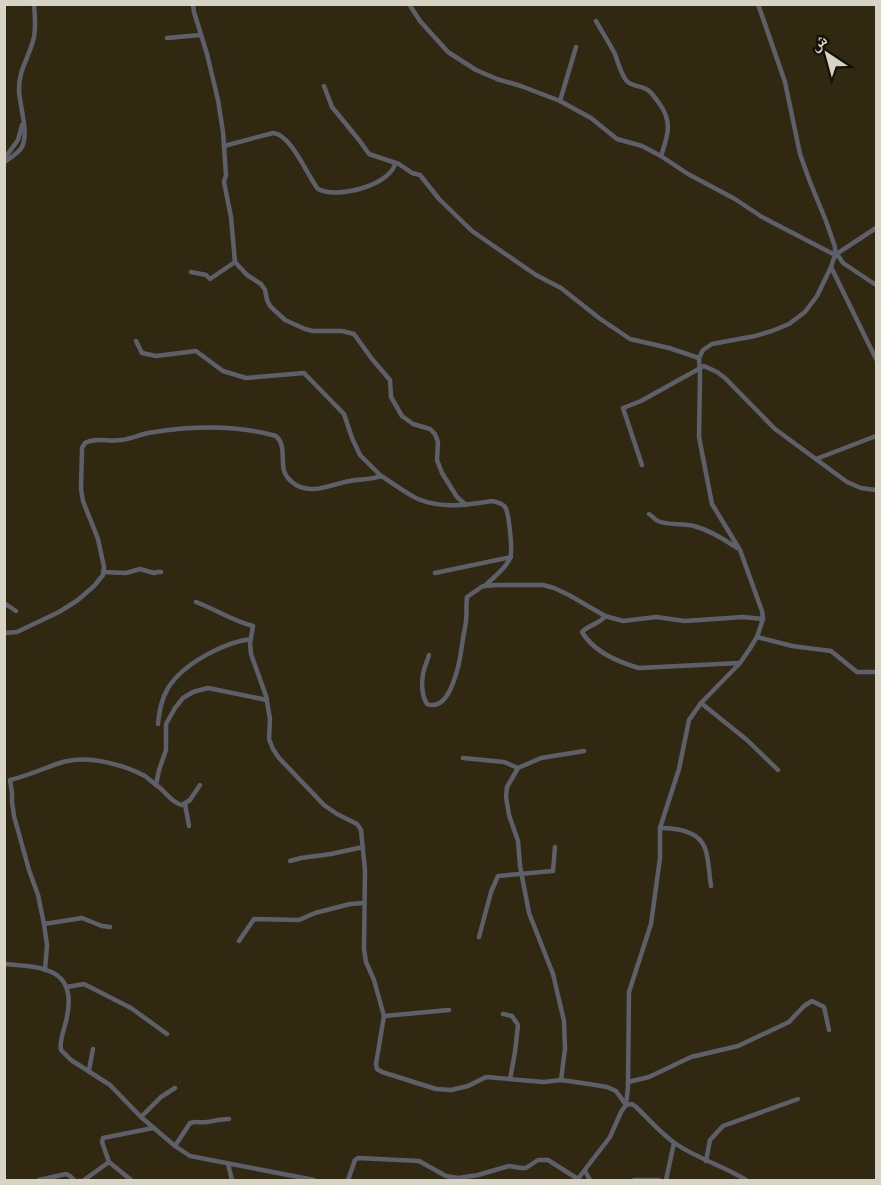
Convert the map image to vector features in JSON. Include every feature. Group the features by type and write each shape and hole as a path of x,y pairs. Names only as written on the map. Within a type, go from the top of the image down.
{"street":[{"path":"4,160 19,151 23,145 25,128 20,86 22,68 34,36 36,20 34,4"},
{"path":"193,4 207,54 224,132 226,175 224,182 231,217 235,262 247,275 264,287 270,306 285,320 314,332 342,331 354,334 390,380 392,397 402,416 413,424 430,429 435,434 442,473 457,497 466,506"},
{"path":"409,4 420,21 447,52 476,70 560,102 591,118 617,140 642,146 661,156 762,217 839,257 843,263 876,285"},
{"path":"348,1180 355,1160 358,1158 419,1161 446,1176 458,1178 509,1166 526,1168 543,1159 577,1180 610,1137 626,1105 628,992 651,924 660,858 660,828 679,769 689,720 701,703 740,663 758,637 763,619 740,550 712,504 699,437 699,358 703,350 712,344 764,334 781,328 798,318 810,308 818,296 835,255 834,241 800,154 785,82 758,4"},
{"path":"596,21 627,81 650,92 666,113 668,126 661,156"},
{"path":"167,38 200,35"},
{"path":"560,102 576,47"},
{"path":"324,86 332,107 369,154 404,166 412,173 420,175 439,199 472,231 561,288 630,339 699,358"},
{"path":"224,146 273,133 278,134 298,156 318,189 326,192 356,189 378,183 386,178 394,169 395,164"},
{"path":"835,255 876,228"},
{"path":"190,272 206,275 210,279 235,262"},
{"path":"831,267 876,359"},
{"path":"136,341 142,352 156,356 196,351 223,371 246,378 304,373 344,414 360,455 381,476 422,501 449,506 498,502 508,514 511,557 485,586"},
{"path":"642,465 623,408 704,366 725,378 775,429 847,482 861,488 876,490"},
{"path":"4,633 16,632 59,612 90,590 104,572 97,533 86,509 81,489 82,448 88,441 120,440 148,433 206,427 234,428 279,438 285,473 290,481 306,489 318,489 363,479 371,480 381,476"},
{"path":"816,459 876,436"},
{"path":"649,513 656,520 664,523 686,524 700,528 726,540 740,550"},
{"path":"435,573 511,557"},
{"path":"104,572 126,573 140,568 154,573 161,572"},
{"path":"429,655 423,672 423,697 427,704 432,706 446,696 456,675 466,619 467,597 483,586 543,585 568,595 605,616 623,621 656,617 685,621 743,617 763,619"},
{"path":"196,602 252,626 251,654 267,700 270,719 268,731 273,749 324,805 357,824 361,830 365,870 364,949 366,962 374,980 384,1016 377,1069 436,1089 451,1090 468,1086 486,1077 544,1082 561,1080 607,1087 616,1091 626,1105"},
{"path":"4,603 16,611"},
{"path":"605,616 582,632 586,639 625,664 639,668 740,663"},
{"path":"758,637 792,646 831,651 857,672 876,672"},
{"path":"158,724 163,699 169,687 183,672 212,652 236,642 251,639"},
{"path":"156,784 166,750 166,724 171,713 183,698 193,692 208,688 267,700"},
{"path":"701,703 747,740 778,770"},
{"path":"561,1080 565,1049 564,1021 553,974 529,913 518,841 509,815 506,797 507,787 518,768 541,758 584,751"},
{"path":"463,758 504,762 518,768"},
{"path":"45,970 47,945 44,924 38,895 14,816 10,780 63,762 84,759 110,764 146,777 164,790 171,800 182,805 190,801 200,785"},
{"path":"185,804 189,826"},
{"path":"660,828 673,828 692,833 704,846 711,886"},
{"path":"290,861 363,847"},
{"path":"478,937 498,876 553,871 555,847"},
{"path":"239,941 254,919 299,920 315,913 350,904 364,903"},
{"path":"44,924 82,918 110,927"},
{"path":"4,964 53,971 60,976 67,987 69,997 60,1043 61,1050 71,1060 110,1085 141,1118 175,1146 190,1156 314,1180"},
{"path":"67,987 84,984 131,1008 167,1034"},
{"path":"628,1082 649,1077 690,1057 746,1042 789,1022 812,1000 824,1007 829,1030"},
{"path":"384,1016 449,1010"},
{"path":"503,1014 512,1016 518,1025 510,1079"},
{"path":"89,1070 93,1049"},
{"path":"141,1118 160,1097 175,1088"},
{"path":"706,1161 710,1140 723,1126 798,1099"},
{"path":"626,1105 635,1106 675,1143 746,1180"},
{"path":"175,1146 190,1123 229,1119"},
{"path":"131,1180 109,1162 102,1142 103,1138 153,1128"},
{"path":"666,1180 675,1143"},
{"path":"84,1180 109,1162"},
{"path":"228,1164 232,1180"},
{"path":"585,1171 590,1180"},
{"path":"39,1180 66,1174 74,1180"},
{"path":"634,1180 659,1180"}]}
